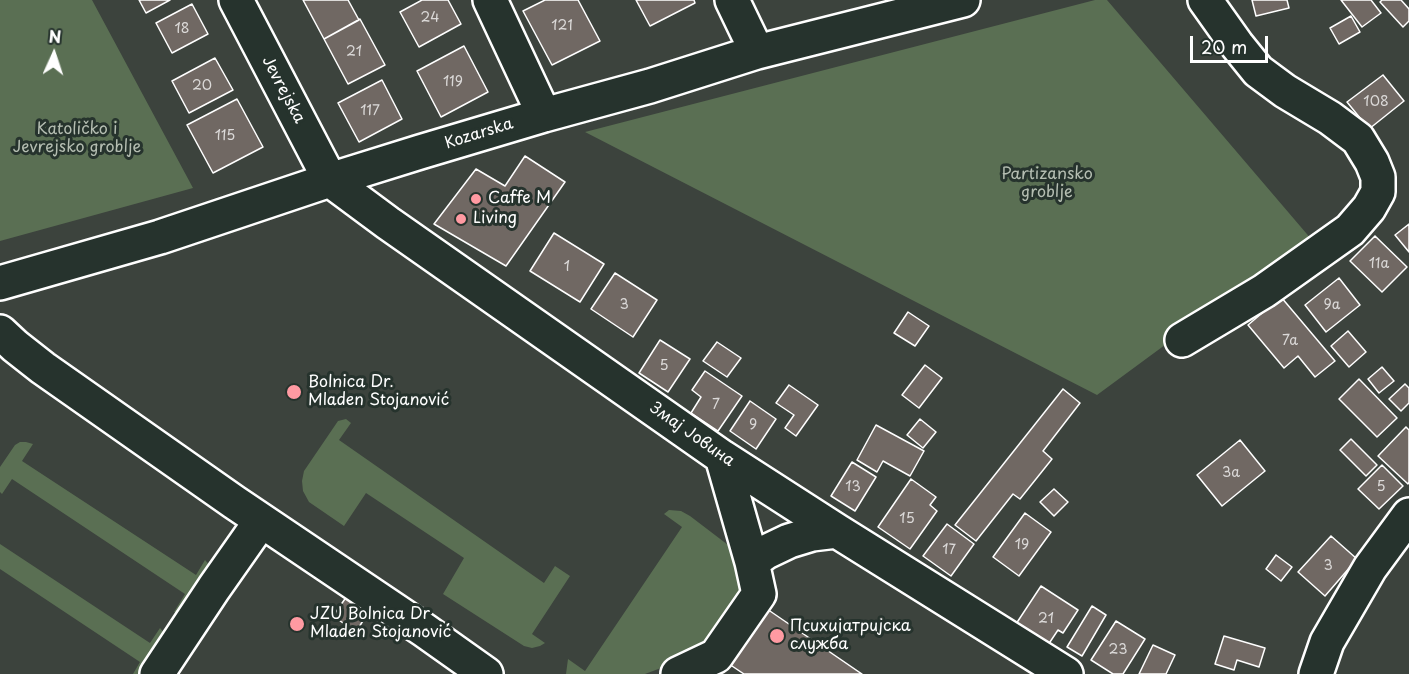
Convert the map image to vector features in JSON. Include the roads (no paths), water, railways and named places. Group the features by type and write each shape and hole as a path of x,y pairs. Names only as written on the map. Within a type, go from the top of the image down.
{"street":[{"name":"Jevrejska","path":"236,0 330,180"},
{"path":"490,0 544,115"},
{"path":"732,0 757,52"},
{"name":"Kozarska","path":"0,284 160,237 330,180 544,115 650,86 757,52 963,0"},
{"path":"1182,340 1263,291 1350,230 1370,208 1378,192 1378,177 1358,139 1258,71 1205,0"},
{"name":"Змај Јовина","path":"330,180 722,457 1066,674"},
{"path":"0,332 43,368 261,521 486,674"},
{"path":"678,674 716,656 759,594 722,457"},
{"path":"1316,674 1327,642 1370,567 1409,515"},
{"path":"157,674 261,521"},
{"path":"752,562 789,541 812,534 837,531"}],"place":[{"name":"Caffe M","path":"476,199"},
{"name":"Living","path":"461,219"},
{"name":"Bolnica Dr. Mladen Stojanović","path":"294,392"},
{"name":"JZU Bolnica Dr Mladen Stojanović","path":"297,624"},
{"name":"Психијатријска служба","path":"777,636"}],"park label":[{"name":"Katoličko i Jevrejsko groblje","path":"77,139"},
{"name":"Partizansko groblje","path":"1047,184"}]}
